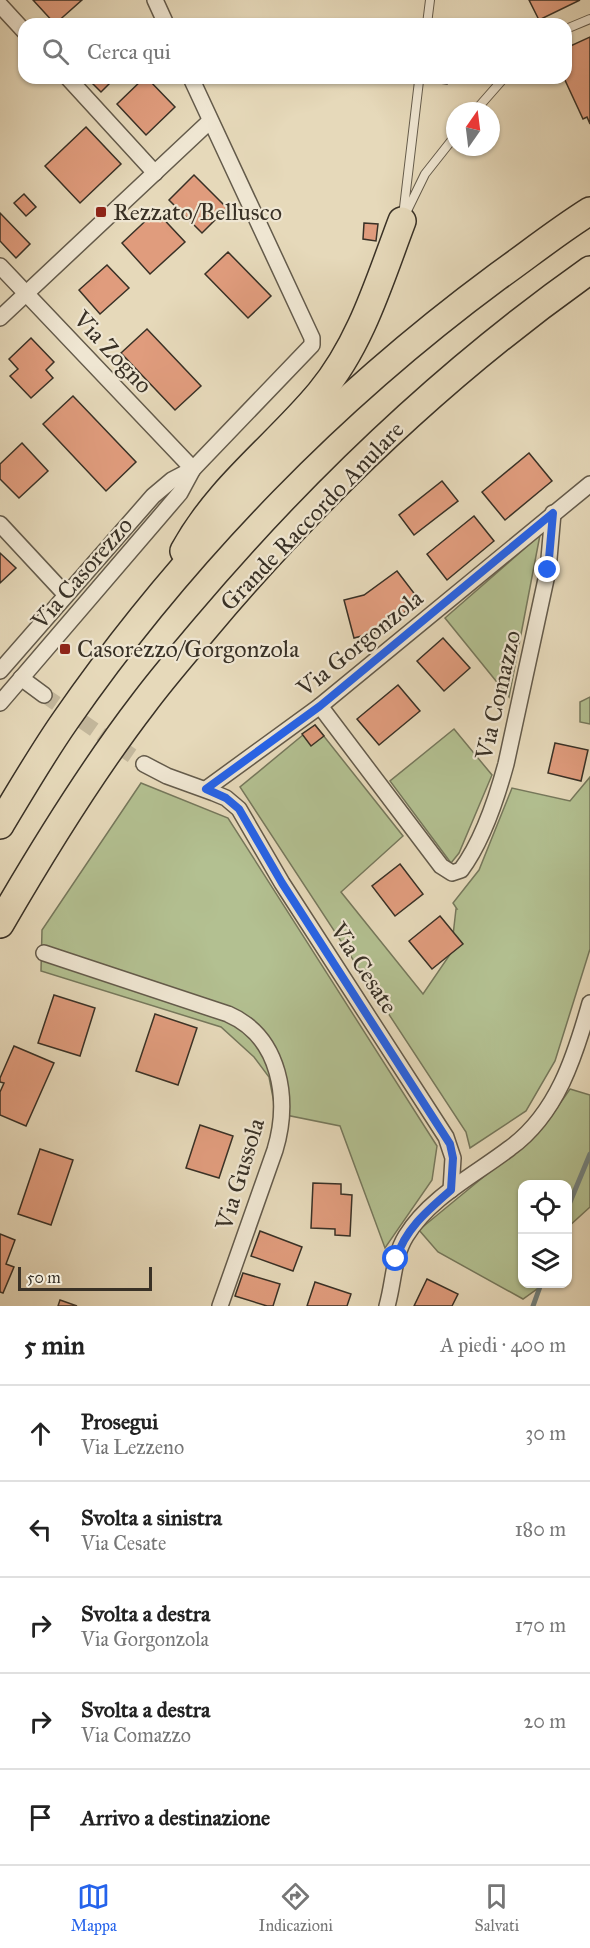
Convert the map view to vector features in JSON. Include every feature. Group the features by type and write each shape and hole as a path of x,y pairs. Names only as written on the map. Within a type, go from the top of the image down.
{"highway":[{"path":"0,825 64,722 109,660 164,590 271,474 359,389 413,341 590,211"},
{"path":"164,590 204,518 249,465 320,393 341,364 360,327 402,221"},
{"name":"Grande Raccordo Anulare","path":"0,924 60,825 143,703 262,564 370,452 441,387 590,270"}],"street":[{"path":"155,0 163,18"},
{"path":"0,5 18,24"},
{"path":"73,84 155,173"},
{"path":"0,318 210,121 194,84"},
{"name":"Via Casorezzo","path":"0,703 180,493 192,470 312,345 312,338 210,121"},
{"name":"Via Zogno","path":"0,266 27,292 192,470"},
{"name":"Via Casorezzo","path":"0,671 153,496 179,475 192,470"},
{"name":"Via Gorgonzola","path":"206,789 320,706 590,484"},
{"name":"Via Comazzo","path":"320,706 441,867 452,873 461,870 468,859 500,784 548,570 553,513"},
{"path":"0,524 66,595"},
{"path":"21,678 44,695"},
{"path":"144,764 167,776 206,789"},
{"name":"Via Cesate","path":"206,789 226,798 239,809 282,883 446,1137 453,1158 451,1190"},
{"name":"Via Gussola","path":"44,953 235,1017 255,1032 268,1050 278,1071 281,1085 280,1132 220,1306"},
{"path":"387,1306 396,1259 406,1236 421,1217 451,1190 512,1147 545,1113 573,1058 590,1003"}],"lane":[{"path":"427,18 430,0"},
{"path":"572,26 590,19"},
{"path":"402,221 419,84"},
{"path":"483,102 499,84"},
{"path":"402,221 425,174 446,147"}],"green space":[{"path":"540,535 509,697 445,618"},
{"path":"590,697 590,724 580,722 580,702"},
{"path":"315,725 403,836 341,892 423,994 451,953 457,909 453,903 479,870 512,788 570,801 590,777 590,949 555,1061 526,1111 470,1148 466,1132 240,787"},
{"path":"454,729 492,775 459,853 451,863 390,781"},
{"path":"141,783 228,818 437,1146 432,1180 385,1248 340,1126 276,1113 269,1077 254,1057 221,1027 41,971 42,930"},
{"path":"570,1089 590,1095 590,1207 572,1223 572,1180 518,1180 518,1288 538,1288 523,1299 438,1252 419,1230 532,1137 552,1115"}],"building":[{"path":"33,0 82,0 62,18 50,18"},
{"path":"529,0 580,0 543,18 538,18"},
{"path":"590,37 590,124 587,117 583,119 567,84 572,84 572,45"},
{"path":"93,84 109,84 101,92"},
{"path":"138,84 153,84 175,107 146,135 117,104"},
{"path":"86,127 121,164 80,203 45,166"},
{"path":"194,175 227,208 202,233 169,200"},
{"path":"24,194 36,207 26,216 14,203"},
{"path":"156,211 185,242 150,274 122,243"},
{"path":"0,213 30,244 16,258 0,241"},
{"path":"364,223 378,224 376,241 363,239"},
{"path":"228,252 271,296 248,318 205,274"},
{"path":"107,265 129,288 100,314 79,290"},
{"path":"147,329 201,386 175,410 121,353"},
{"path":"31,338 54,362 46,370 53,378 31,398 10,376 18,369 9,359"},
{"path":"73,396 136,462 106,491 43,424"},
{"path":"22,443 48,471 19,498 0,479 0,464"},
{"path":"529,453 552,481 505,520 482,492"},
{"path":"442,481 458,501 414,535 399,515"},
{"path":"474,516 494,541 447,580 427,554"},
{"path":"0,553 16,568 0,583"},
{"path":"397,571 420,601 377,632 354,638 344,600 364,595"},
{"path":"443,638 470,668 444,691 417,661"},
{"path":"398,685 420,711 379,745 357,719"},
{"path":"315,725 324,736 311,746 302,734"},
{"path":"555,743 588,750 581,781 548,773"},
{"path":"400,864 423,894 395,916 372,886"},
{"path":"440,916 463,944 432,969 409,941"},
{"path":"54,995 95,1008 80,1056 38,1043"},
{"path":"155,1014 197,1028 178,1085 136,1071"},
{"path":"14,1046 54,1063 26,1126 0,1115 0,1092 4,1083 0,1082 0,1078"},
{"path":"200,1125 233,1136 219,1178 186,1168"},
{"path":"40,1149 73,1160 51,1225 18,1214"},
{"path":"313,1183 341,1184 341,1194 352,1195 350,1236 335,1235 335,1229 311,1228"},
{"path":"260,1231 302,1247 293,1271 251,1256"},
{"path":"0,1234 15,1240 6,1264 14,1267 3,1293 0,1292"},
{"path":"243,1273 280,1284 273,1306 235,1296"},
{"path":"427,1279 458,1294 452,1306 414,1306"},
{"path":"315,1282 351,1294 347,1306 307,1306"},
{"path":"60,1300 77,1306 58,1306"}],"waterway":[{"path":"572,1197 590,1154"},
{"path":"533,1306 540,1288"}],"tunnel":[{"path":"44,695 144,764"}],"place":[{"name":"Rezzato/Bellusco","path":"101,212"},
{"name":"Casorezzo/Gorgonzola","path":"65,649"}],"route":[{"path":"396,1259 400,1247 413,1226 451,1190 453,1158 450,1144 282,883 239,809 226,798 206,789 320,706 553,513 548,570"}]}
